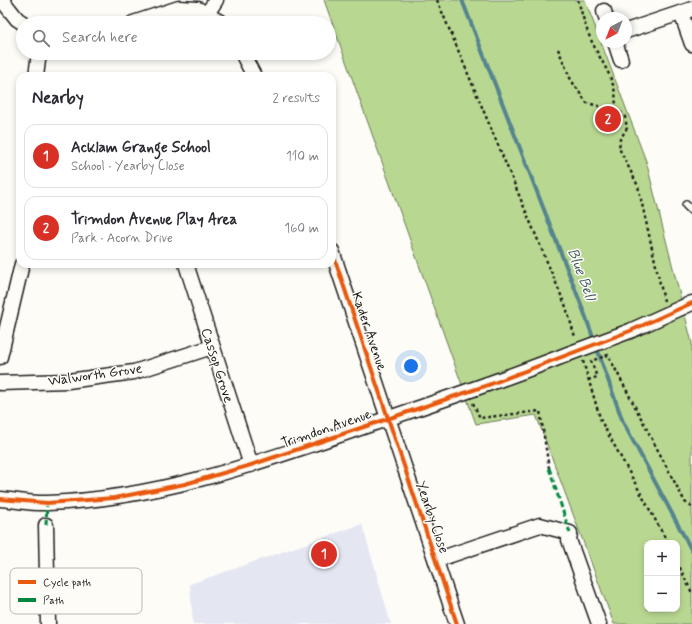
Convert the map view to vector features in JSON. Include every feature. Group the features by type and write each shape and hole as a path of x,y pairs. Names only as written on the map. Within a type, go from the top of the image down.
{"street":[{"path":"2,0 16,18"},
{"path":"207,14 216,0"},
{"path":"154,16 179,8 198,9 210,16"},
{"path":"632,29 687,11 692,44"},
{"path":"617,48 621,60"},
{"path":"37,72 38,60"},
{"path":"246,60 252,72"},
{"name":"Kader Avenue","path":"336,264 388,418"},
{"path":"0,357 21,268"},
{"name":"Cassop Grove","path":"187,268 252,465"},
{"name":"Trimdon Avenue","path":"0,499 46,503 114,498 185,484 252,465 575,355 668,315 692,303"},
{"name":"Walworth Grove","path":"0,383 68,381 134,372 212,347"},
{"name":"Yearby Close","path":"388,418 457,624"},
{"path":"46,525 47,568"},
{"path":"436,560 540,526 570,533 569,540 599,624"},
{"path":"48,614 48,624"}],"lane":[{"path":"686,205 692,211"}],"path":[{"path":"437,0 566,307 577,343"},
{"path":"578,0 592,43 612,81 617,97 615,109"},
{"path":"558,49 571,80 587,103 593,106 615,109 623,114 627,123 627,128 619,141 620,150 638,186 668,315"},
{"path":"575,355 588,380 601,421 666,540"},
{"path":"588,380 597,377 591,361 608,355 684,502 692,507"},
{"path":"468,392 480,418 540,410 549,468"},
{"path":"680,568 692,593"}],"shaded area":[{"path":"362,524 391,624 193,624 190,584"}],"green space":[{"path":"324,0 585,0 596,29 596,48 603,48 646,161 692,343 692,624 614,624 536,415 476,424 336,33 336,16 330,16"}],"waterway":[{"name":"Blue Bell","path":"462,0 584,312 623,422 692,551"}],"marked path":[{"path":"549,468 570,533"},
{"path":"46,525 47,503"}],"cycle path":[{"path":"336,263 457,624"},
{"path":"0,499 47,503 114,498 185,484 251,465 491,384 630,331 692,303"}],"place":[{"name":"Trimdon Avenue Play Area","path":"608,119"},
{"name":"Acklam Grange School","path":"324,554"}]}
